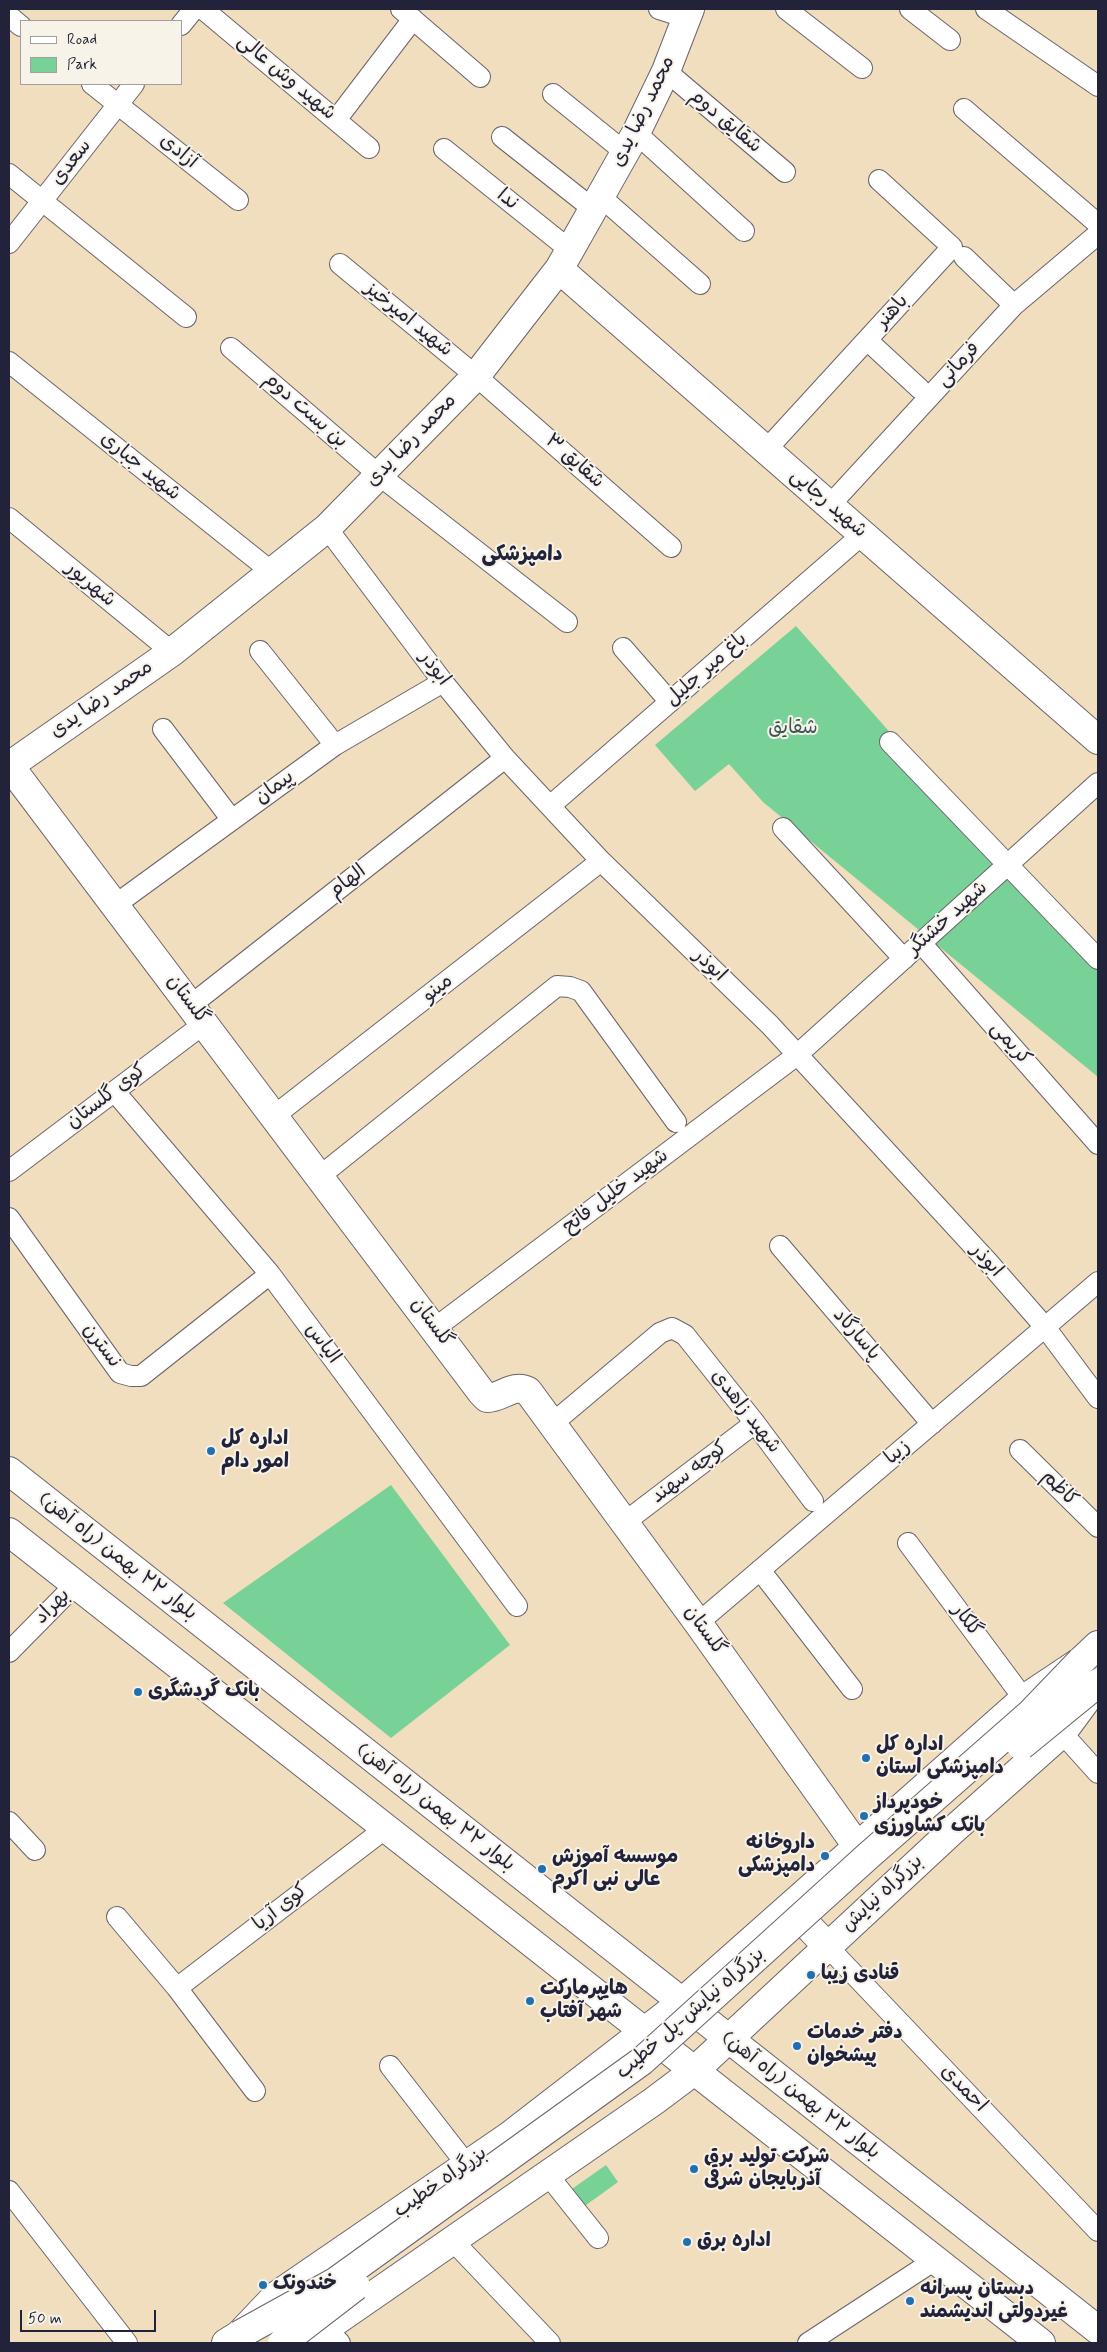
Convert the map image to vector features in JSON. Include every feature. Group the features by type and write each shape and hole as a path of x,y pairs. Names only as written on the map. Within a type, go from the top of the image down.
{"main road":[{"name":"محمد رضا یدی","path":"9,765 172,652 327,528 476,376 564,259 597,203 631,143 666,71 689,13"},
{"name":"شهید رجایی","path":"564,259 766,450 1098,740"},
{"name":"گلستان","path":"9,765 487,1398 494,1398 522,1388 528,1391 625,1522 857,1846"},
{"name":"بلوار ۲۲ بهمن (راه آهن)","path":"9,1471 681,2003 1098,2330"},
{"path":"9,1532 935,2260 1033,2341"},
{"path":"681,2003 1024,1699 1090,1653"},
{"name":"بزرگراه نیایش-پل خطیب","path":"232,2339 335,2282 642,2061 868,1856 1031,1713 1090,1653"},
{"name":"بزرگراه نیایش-پل خطیب","path":"282,2343 343,2295 653,2075 879,1870 1044,1727 1098,1684"},
{"name":"بزرگراه نیایش","path":"694,2071 952,1831 1062,1733 1098,1684"},
{"path":"790,1907 827,1946"},
{"name":"بزرگراه خطیب","path":"232,2339 277,2295 509,2136 681,2003"},
{"path":"295,2343 333,2335 452,2240 544,2178 694,2071"},
{"path":"550,2104 546,2124 555,2141 563,2146 584,2150"},
{"path":"509,2136 525,2131 540,2134 550,2147 551,2166 544,2178"}],"street":[{"path":"659,9 689,13"},
{"path":"786,9 862,68"},
{"path":"910,9 950,40"},
{"path":"986,9 1098,86"},
{"name":"شهید وش عالی","path":"187,14 336,120 369,148"},
{"path":"336,120 407,14 480,77"},
{"path":"9,16 20,25"},
{"name":"شقایق دوم","path":"666,71 785,172"},
{"name":"آزادی","path":"93,85 238,200"},
{"name":"سعدی","path":"9,243 133,85"},
{"path":"553,94 631,143 744,231"},
{"path":"964,109 1098,224"},
{"path":"502,137 597,203 700,284"},
{"name":"ندا","path":"444,149 564,259"},
{"path":"9,174 41,202 186,317"},
{"name":"باهنر","path":"766,450 952,247 879,180"},
{"name":"فرمانی","path":"830,505 1014,305 1098,234"},
{"path":"964,257 1014,305"},
{"name":"شهید امیرخیز","path":"340,264 476,376"},
{"path":"867,340 920,389"},
{"name":"بن بست دوم","path":"231,348 379,475 567,622"},
{"name":"شهید جباری","path":"9,362 272,572"},
{"name":"شقایق ۳","path":"476,376 672,547"},
{"name":"شهریور","path":"9,518 172,652"},
{"name":"ابوذر","path":"327,528 443,682 505,758 602,861 770,1026 797,1055 1045,1327 1098,1398"},
{"name":"باغ میر جلیل","path":"550,806 863,534"},
{"path":"623,648 670,702"},
{"path":"260,651 334,745"},
{"name":"پیمان","path":"115,905 334,745 443,682"},
{"path":"163,729 232,820"},
{"path":"890,742 1098,959"},
{"name":"الهام","path":"198,1014 505,758"},
{"name":"شهید خشتگر","path":"797,1055 1098,783"},
{"path":"783,828 904,959"},
{"name":"مینو","path":"274,1116 602,861"},
{"name":"کریمی","path":"921,943 1098,1144"},
{"path":"320,1176 557,986 570,987 581,992 676,1122"},
{"name":"کوی گلستان","path":"9,1171 115,1092 198,1014"},
{"name":"شهید خلیل فاتح","path":"435,1328 797,1055"},
{"name":"الیاس","path":"115,1092 270,1274 517,1606"},
{"name":"نسترن","path":"9,1218 120,1373 131,1376 141,1376 270,1274"},
{"name":"پاسارگاد","path":"780,1246 932,1424"},
{"name":"زیبا","path":"698,1623 1098,1282"},
{"name":"شهید زاهدی","path":"553,1423 660,1333 672,1328 684,1335 755,1423 813,1501"},
{"name":"کوچه سهند","path":"625,1522 755,1423"},
{"name":"کاظم","path":"1020,1450 1098,1527"},
{"name":"گلکار","path":"908,1543 1024,1699"},
{"path":"760,1570 852,1689"},
{"name":"بهراد","path":"9,1652 76,1584"},
{"path":"1062,1733 1098,1774"},
{"path":"9,1822 35,1850"},
{"name":"کوی آریا","path":"177,1988 386,1828"},
{"path":"117,1917 177,1988 255,2091"},
{"name":"احمدی","path":"827,1946 1096,2225"},
{"path":"390,2066 467,2165"},
{"path":"544,2178 598,2238"},
{"path":"9,2191 127,2343"},
{"path":"452,2240 550,2343"},
{"path":"808,2343 935,2260"}],"green space":[{"name":"شقایق","path":"796,626 1098,968 1098,1077 763,802 729,764 695,791 655,745"},
{"path":"391,1485 510,1645 391,1738 223,1603"},
{"path":"606,2165 618,2182 582,2208 569,2191"}],"place":[{"name":"اداره کل امور دام","path":"211,1451"},
{"name":"بانک گردشگری","path":"138,1692"},
{"name":"اداره کل دامپزشکی استان","path":"866,1758"},
{"name":"خودپرداز بانک کشاورزی","path":"864,1816"},
{"name":"داروخانه دامپزشکی","path":"825,1856"},
{"name":"موسسه آموزش عالی نبی اکرم","path":"542,1869"},
{"name":"قنادی زیبا","path":"811,1975"},
{"name":"هایپرمارکت شهر آفتاب","path":"530,2001"},
{"name":"دفتر خدمات پیشخوان","path":"797,2046"},
{"name":"شرکت تولید برق آذربایجان شرقی","path":"694,2169"},
{"name":"اداره برق","path":"687,2242"},
{"name":"خندونک","path":"263,2285"},
{"name":"دبستان پسرانه غیردولتی اندیشمند","path":"910,2301"}],"district":[{"name":"دامپزشکی","path":"522,556"}]}
